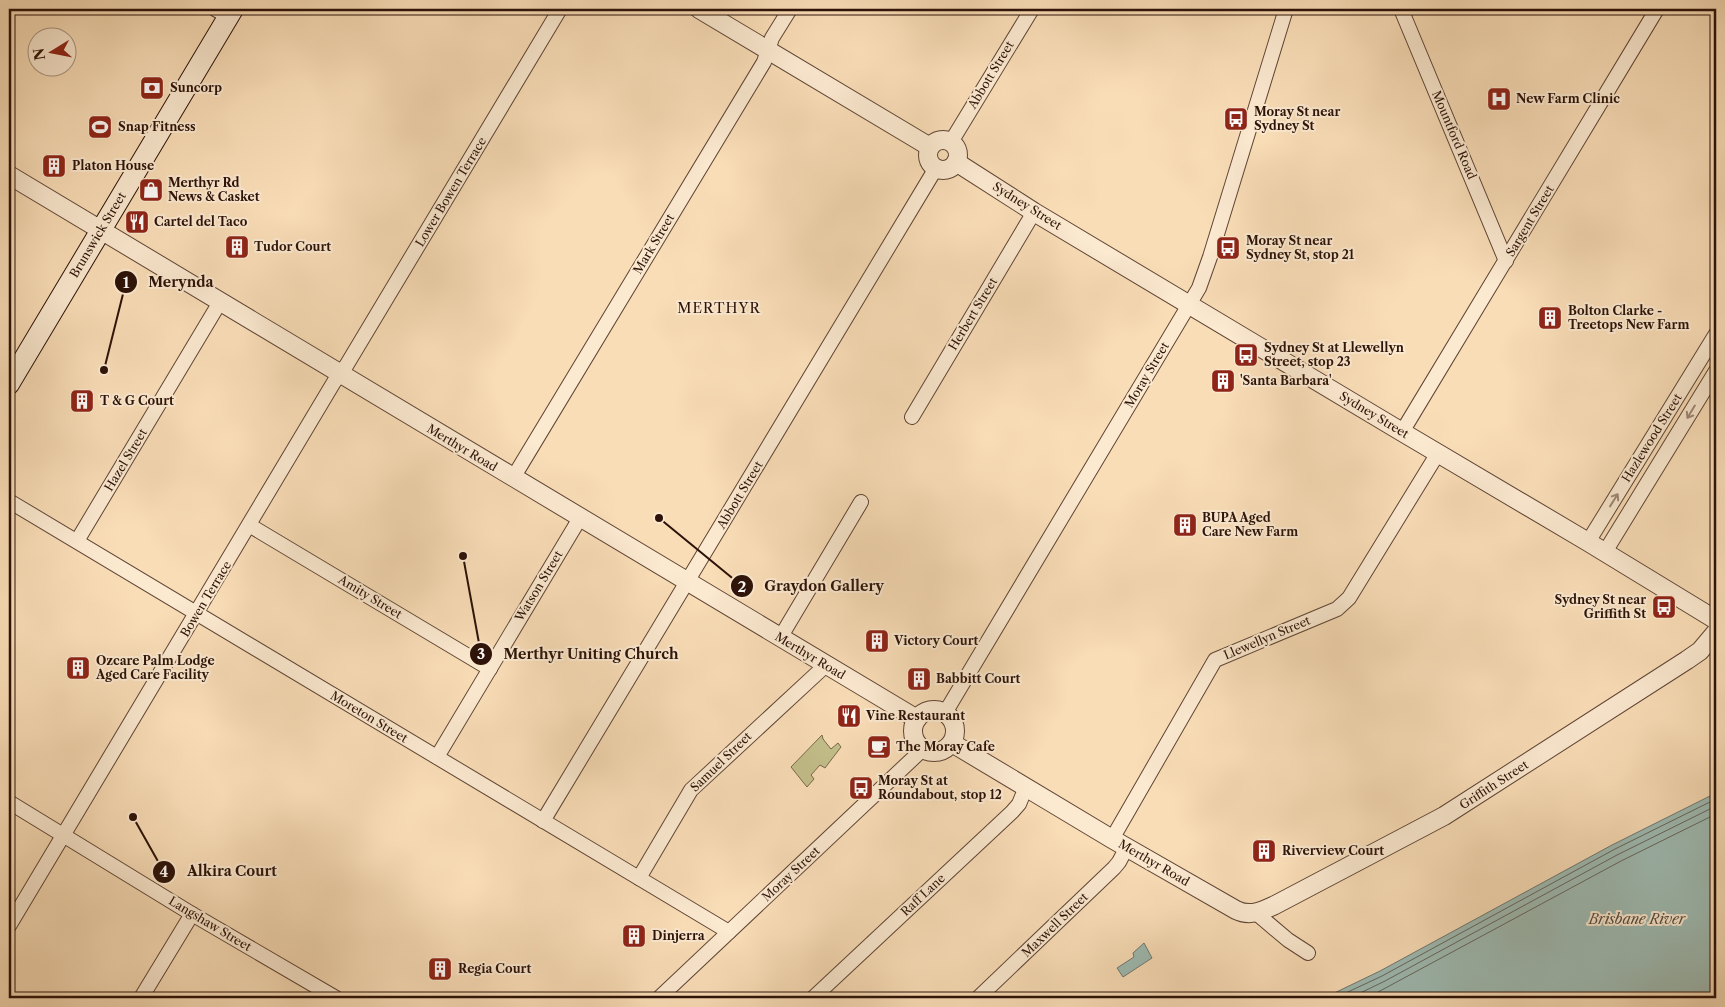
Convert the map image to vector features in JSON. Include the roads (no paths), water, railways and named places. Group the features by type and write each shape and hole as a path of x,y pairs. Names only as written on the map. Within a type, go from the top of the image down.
{"main road":[{"name":"Brunswick Street","path":"9,384 226,11"}],"street":[{"name":"Lower Bowen Terrace","path":"340,374 560,9"},
{"path":"700,9 930,147"},
{"name":"Mark Street","path":"513,478 764,62 772,38 790,9"},
{"name":"Abbott Street","path":"951,142 1032,9"},
{"name":"Moray Street","path":"945,713 1199,288 1286,9"},
{"name":"Mountford Road","path":"1401,9 1506,261"},
{"name":"Sargent Street","path":"1402,432 1657,9"},
{"path":"937,141 951,142 957,149 956,162 949,169 940,170 936,168 932,165 928,156 930,147 937,141"},
{"name":"Sydney Street","path":"956,162 1034,212 1716,620"},
{"name":"Abbott Street","path":"543,821 936,168"},
{"name":"Merthyr Road","path":"9,175 917,719"},
{"name":"Herbert Street","path":"912,417 1034,212"},
{"name":"Hazel Street","path":"77,541 220,302"},
{"name":"Hazlewood Street","path":"1588,542 1716,334"},
{"name":"Hazlewood Street","path":"1605,552 1716,371"},
{"name":"Bowen Terrace","path":"9,926 340,374"},
{"name":"Llewellyn Street","path":"1120,843 1215,660 1337,609 1349,598 1438,453"},
{"name":"Moreton Street","path":"9,501 729,932"},
{"path":"780,638 861,502"},
{"name":"Watson Street","path":"436,758 580,518"},
{"name":"Amity Street","path":"249,526 490,669"},
{"name":"Griffith Street","path":"1256,913 1276,905 1444,816 1687,660 1700,651 1716,632"},
{"name":"Samuel Street","path":"639,878 691,790 826,665"},
{"path":"933,710 945,713 954,724 952,743 935,753 922,749 914,739 913,732 917,719 926,712 933,710"},
{"name":"Merthyr Road","path":"952,743 1236,910 1246,914 1256,913"},
{"name":"Moray Street","path":"659,998 922,749"},
{"name":"Raff Lane","path":"813,998 1012,812 1019,804 1026,787"},
{"name":"Langshaw Street","path":"9,802 192,914 336,998"},
{"name":"Maxwell Street","path":"978,998 1114,868 1119,862 1120,843"},
{"path":"1256,913 1288,940 1308,953"},
{"path":"141,998 192,914"}],"water":[{"name":"Brisbane River","path":"1716,793 1716,998 1324,998 1380,971 1612,845"},
{"path":"1144,943 1152,958 1123,977 1117,968 1134,957 1133,953"}],"place":[{"name":"Suncorp","path":"152,88"},
{"name":"New Farm Clinic","path":"1499,99"},
{"name":"Moray St near Sydney St","path":"1236,119"},
{"name":"Snap Fitness","path":"100,127"},
{"name":"Platon House","path":"54,166"},
{"name":"Merthyr Rd News & Casket","path":"151,190"},
{"name":"Cartel del Taco","path":"137,222"},
{"name":"Tudor Court","path":"237,247"},
{"name":"Moray St near Sydney St, stop 21","path":"1228,248"},
{"name":"Bolton Clarke - Treetops New Farm","path":"1550,318"},
{"name":"Sydney St at Llewellyn Street, stop 23","path":"1246,355"},
{"name":"Merynda","path":"104,370"},
{"name":"'Santa Barbara'","path":"1223,381"},
{"name":"T & G Court","path":"82,401"},
{"name":"Graydon Gallery","path":"659,518"},
{"name":"BUPA Aged Care New Farm","path":"1185,525"},
{"name":"Merthyr Uniting Church","path":"463,556"},
{"name":"Sydney St near Griffith St","path":"1664,607"},
{"name":"Victory Court","path":"877,641"},
{"name":"Ozcare Palm Lodge Aged Care Facility","path":"78,668"},
{"name":"Babbitt Court","path":"919,679"},
{"name":"Vine Restaurant","path":"849,716"},
{"name":"The Moray Cafe","path":"879,747"},
{"name":"Moray St at Roundabout, stop 12","path":"861,788"},
{"name":"Alkira Court","path":"133,817"},
{"name":"Riverview Court","path":"1264,851"},
{"name":"Dinjerra","path":"634,936"},
{"name":"Regia Court","path":"440,969"}],"district":[{"name":"MERTHYR","path":"719,308"}]}
